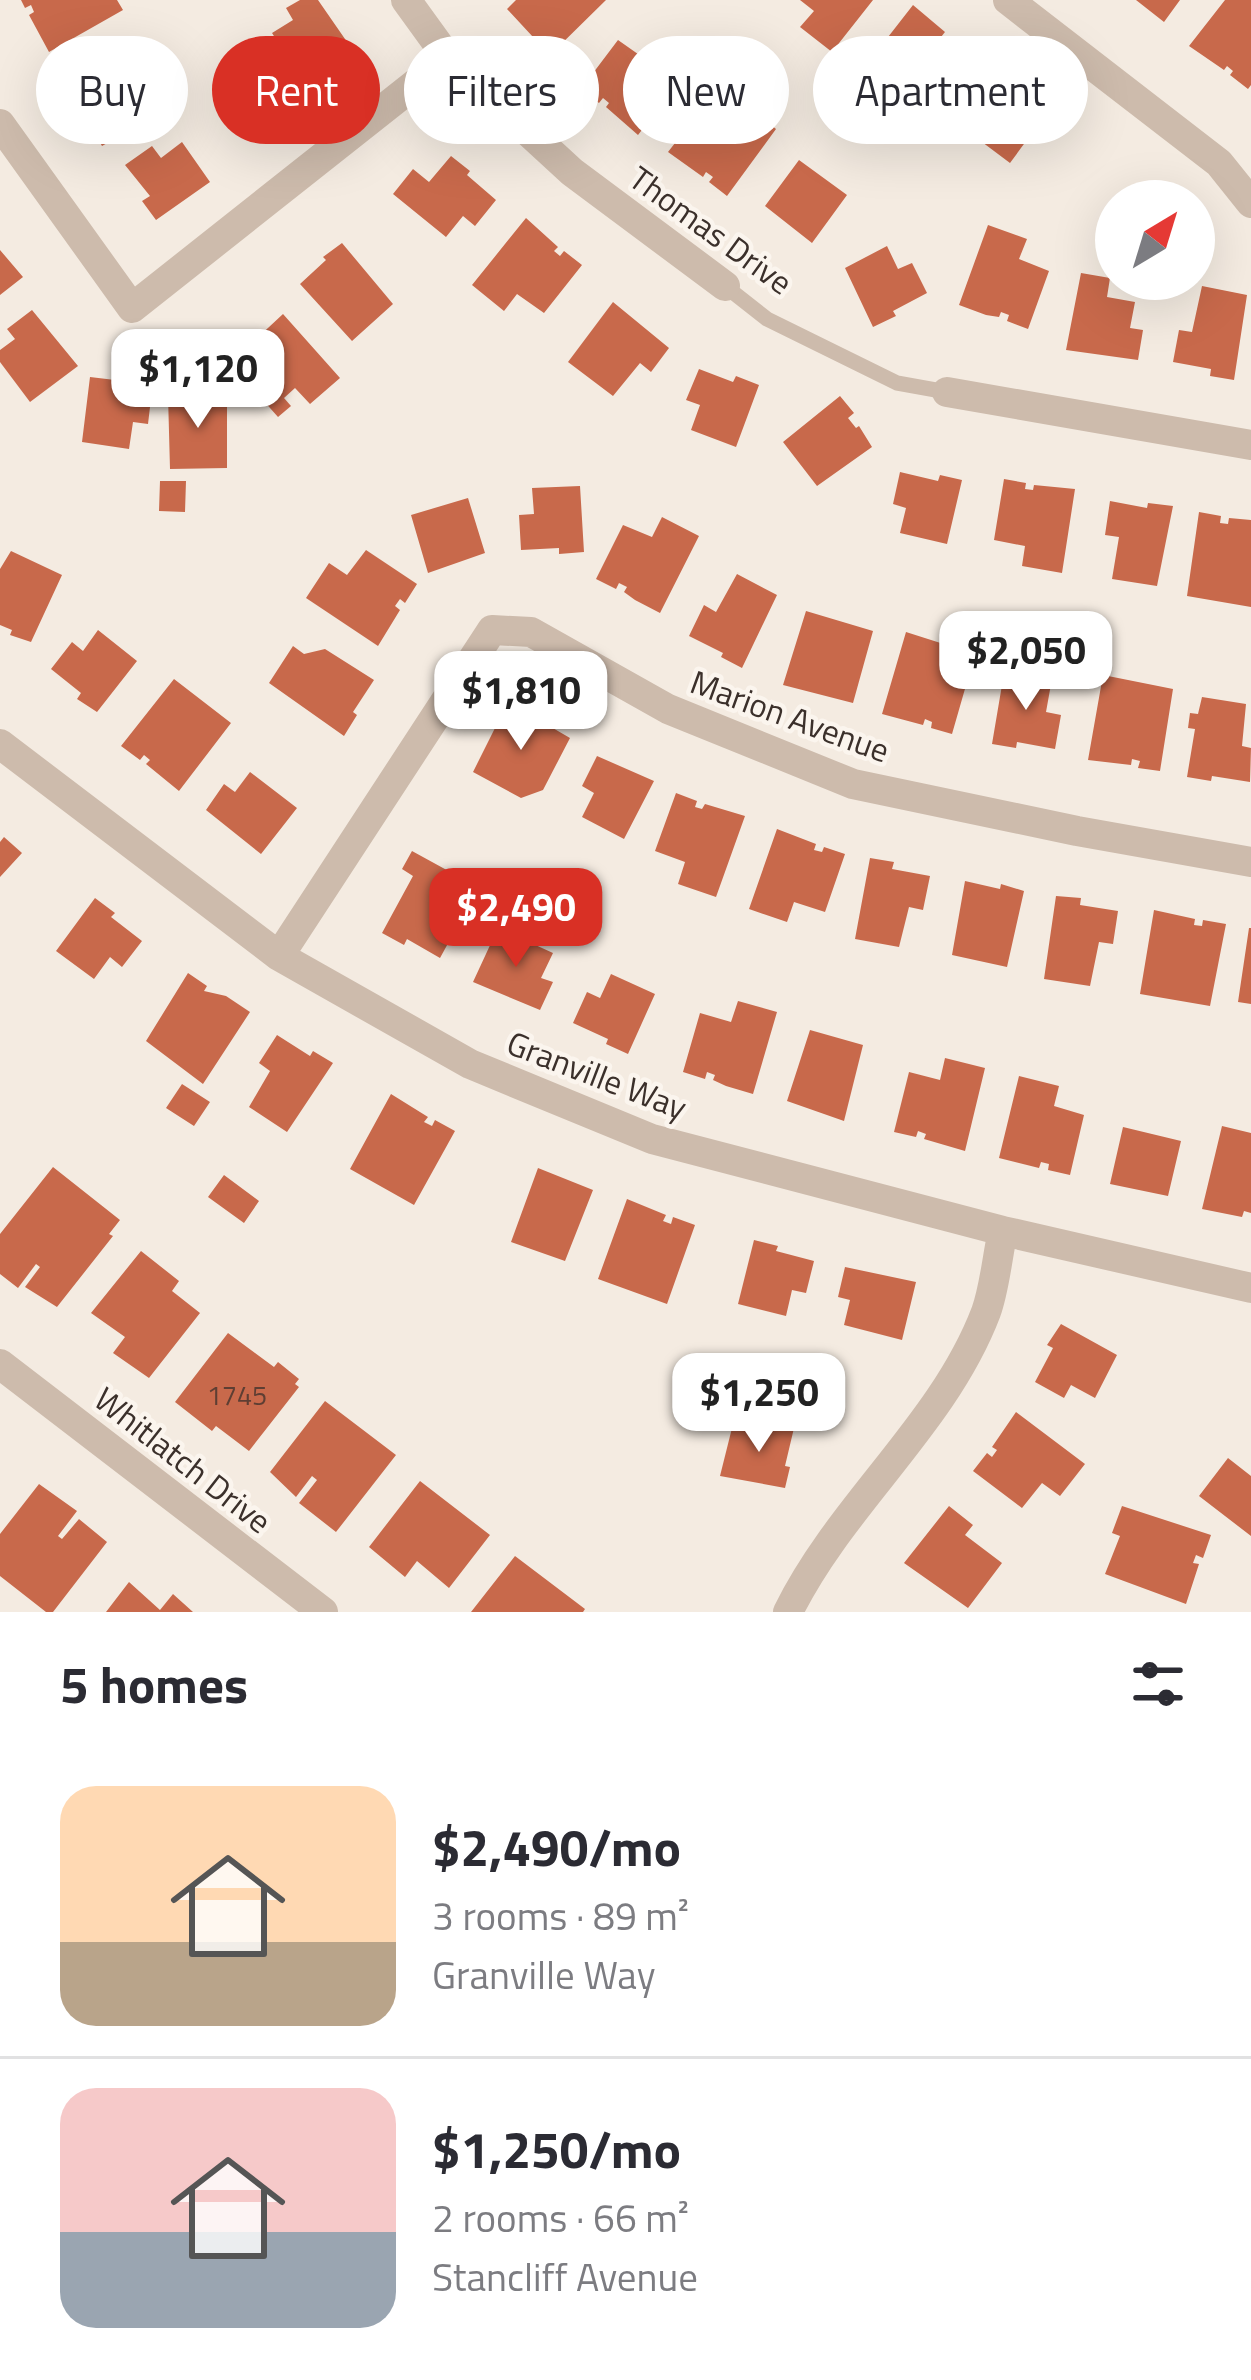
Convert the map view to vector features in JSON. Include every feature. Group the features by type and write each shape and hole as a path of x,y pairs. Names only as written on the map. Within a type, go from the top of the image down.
{"street":[{"name":"Thomas Drive","path":"406,0 432,36"},
{"path":"1008,0 1219,163 1251,202"},
{"path":"0,124 132,308 404,93"},
{"name":"Thomas Drive","path":"542,144 724,286"},
{"name":"Thomas Drive","path":"947,392 1251,445"},
{"name":"Marion Avenue","path":"279,956 492,630 531,632 668,710 853,784 1251,862"},
{"name":"Granville Way","path":"0,744 279,956 470,1064 652,1139 1003,1231 1251,1288"},
{"path":"800,1606 834,1536 954,1377 987,1310 1003,1231"},
{"name":"Whitlatch Drive","path":"0,1364 322,1612"}],"lane":[{"name":"Thomas Drive","path":"724,286 767,320 897,383 947,392"}],"building":[{"path":"21,0 117,0 123,10 77,36 40,36 29,15 34,12 31,5 25,8"},
{"path":"300,0 318,0 343,36 274,36 293,20 286,8"},
{"path":"516,0 606,0 569,36 532,36 507,9"},
{"path":"800,0 873,0 845,36 813,37 800,27 814,11"},
{"path":"1136,0 1180,0 1164,22"},
{"path":"1225,0 1251,0 1248,89 1230,75 1233,71 1227,66 1224,70 1189,46"},
{"path":"913,5 945,32 942,36 889,36"},
{"path":"618,40 623,44 623,122 603,98 599,103 599,65"},
{"path":"183,144 210,182 156,220 142,201 150,196 125,165 152,146 161,158"},
{"path":"674,144 765,144 727,196 709,182 713,177 706,172 703,177 668,152"},
{"path":"985,144 1024,144 1010,163"},
{"path":"451,156 496,200 475,226 463,216 446,237 393,194 413,169 429,182"},
{"path":"799,160 847,195 812,243 765,206"},
{"path":"526,218 558,247 554,251 560,256 564,251 582,265 544,313 517,294 504,311 472,285"},
{"path":"988,225 1027,239 1019,259 1049,271 1028,329 1007,321 1009,315 1001,312 999,317 986,315 959,305"},
{"path":"342,243 393,304 352,341 300,284"},
{"path":"887,246 898,269 912,263 927,293 873,327 845,268"},
{"path":"0,250 23,277 0,295"},
{"path":"1081,273 1095,275 1095,300 1135,302 1130,328 1143,330 1138,360 1066,350"},
{"path":"1215,289 1247,295 1234,380 1210,376 1211,369 1173,362 1179,330 1192,332 1199,300 1215,300"},
{"path":"613,302 669,348 651,372 640,363 613,396 568,362"},
{"path":"32,310 78,366 30,402 0,362 0,350 15,339 7,329"},
{"path":"283,314 340,378 310,404 295,388 284,398 291,406 278,417 229,362 246,347 250,352 257,346 253,342"},
{"path":"699,369 733,382 736,376 759,385 736,447 691,430 700,405 686,400"},
{"path":"90,377 152,390 148,424 133,422 129,449 82,442"},
{"path":"227,391 227,468 170,469 168,395"},
{"path":"840,396 854,413 848,418 872,447 817,486 783,442"},
{"path":"900,472 938,481 940,475 962,480 947,544 900,533 906,508 893,504"},
{"path":"1004,479 1026,483 1025,489 1033,490 1034,485 1075,489 1062,573 1022,566 1025,546 994,540"},
{"path":"160,481 186,481 185,512 159,511"},
{"path":"580,486 584,552 521,550 519,515 534,514 532,488"},
{"path":"468,498 485,553 428,573 411,515"},
{"path":"1110,501 1147,508 1148,503 1173,506 1157,586 1112,579 1119,537 1105,535"},
{"path":"1199,512 1221,516 1220,523 1228,524 1229,518 1251,520 1251,607 1187,596"},
{"path":"662,517 699,536 660,613 624,592 627,587 619,583 616,589 596,579 623,525 652,537"},
{"path":"366,550 417,584 405,603 400,599 395,606 400,610 378,646 306,598 329,563 347,575"},
{"path":"11,551 62,575 31,642 10,635 12,630 0,625 0,569"},
{"path":"737,574 777,595 742,668 689,636 704,605 716,612"},
{"path":"806,611 873,631 853,703 783,685"},
{"path":"98,630 137,661 97,712 77,699 81,693 51,669 72,642 83,651"},
{"path":"906,632 975,654 952,734 931,728 932,722 925,719 923,725 882,714"},
{"path":"293,646 304,654 325,649 374,680 344,736 269,683"},
{"path":"1026,669 1053,673 1046,712 1061,715 1055,749 1017,742 1016,748 992,744 1003,679 1023,682"},
{"path":"1103,675 1173,689 1160,771 1138,768 1140,761 1132,759 1131,765 1088,760"},
{"path":"174,679 231,723 179,791 146,764 150,760 144,755 140,760 121,746"},
{"path":"1202,697 1246,704 1242,746 1251,748 1250,782 1187,777 1195,729 1188,728 1190,713 1198,714"},
{"path":"508,702 570,738 543,790 521,798 473,772"},
{"path":"597,756 654,781 624,839 582,817 594,793 582,786"},
{"path":"250,772 297,808 261,854 206,810 224,784 235,792"},
{"path":"676,793 697,801 695,807 702,809 705,804 745,816 716,897 678,884 685,862 655,851"},
{"path":"777,829 816,844 814,850 822,852 824,847 845,854 825,912 794,902 787,922 749,909"},
{"path":"4,837 22,853 0,877 0,842"},
{"path":"412,851 474,885 464,903 455,899 444,920 457,927 440,958 407,939 404,945 382,933 413,876 402,869"},
{"path":"870,858 894,862 892,869 930,876 923,910 909,907 899,947 855,939"},
{"path":"965,881 1024,891 1007,967 952,955"},
{"path":"1056,896 1081,898 1080,905 1118,911 1113,944 1099,942 1090,986 1044,979"},
{"path":"95,898 142,941 122,967 110,957 94,979 56,951"},
{"path":"1154,910 1195,919 1194,925 1202,926 1203,920 1226,924 1210,1006 1140,994"},
{"path":"498,928 553,953 541,978 553,982 540,1010 473,982"},
{"path":"1251,928 1251,1004 1238,1002"},
{"path":"188,973 207,986 204,991 226,996 250,1012 203,1084 146,1041"},
{"path":"611,974 655,994 628,1054 573,1023 587,992 600,998"},
{"path":"738,1001 777,1012 753,1094 713,1080 715,1075 707,1072 705,1079 683,1072 700,1013 731,1022"},
{"path":"810,1030 863,1045 844,1121 787,1101"},
{"path":"277,1035 310,1056 313,1051 333,1063 287,1132 249,1107 270,1071 259,1063"},
{"path":"945,1058 985,1068 965,1151 924,1139 926,1134 918,1131 916,1137 894,1132 909,1072 940,1080"},
{"path":"1019,1076 1059,1086 1054,1106 1084,1115 1070,1175 1048,1170 1049,1164 1041,1162 1039,1168 999,1158"},
{"path":"182,1084 210,1102 194,1126 166,1108"},
{"path":"391,1094 428,1117 424,1122 432,1126 435,1120 455,1131 414,1205 350,1169"},
{"path":"1222,1126 1251,1133 1251,1213 1244,1211 1242,1217 1202,1209"},
{"path":"1123,1127 1181,1141 1168,1196 1110,1184"},
{"path":"53,1167 120,1220 109,1234 113,1236 57,1307 25,1287 40,1267 36,1264 18,1288 0,1274 0,1234"},
{"path":"538,1168 593,1190 565,1261 511,1242"},
{"path":"224,1175 259,1201 244,1223 208,1197"},
{"path":"627,1199 666,1215 663,1221 671,1224 673,1217 695,1225 667,1304 598,1279"},
{"path":"754,1240 814,1261 806,1293 792,1290 786,1316 738,1304"},
{"path":"141,1251 179,1281 172,1291 200,1313 149,1378 113,1353 125,1337 91,1313"},
{"path":"845,1267 916,1282 902,1340 844,1325 850,1300 838,1297"},
{"path":"1061,1324 1117,1355 1095,1398 1071,1385 1064,1398 1035,1382 1053,1348 1047,1345"},
{"path":"228,1333 299,1379 295,1384 299,1387 249,1451 216,1426 212,1431 175,1402"},
{"path":"325,1401 396,1455 336,1532 299,1503 317,1480 312,1476 296,1497 270,1472"},
{"path":"1016,1412 1085,1464 1060,1496 1042,1483 1022,1508 973,1471 987,1453 992,1457 997,1450 992,1447"},
{"path":"761,1421 794,1428 785,1488 720,1476 732,1428 758,1434"},
{"path":"1228,1458 1251,1476 1251,1536 1199,1496"},
{"path":"420,1481 490,1535 449,1588 417,1561 405,1577 369,1547"},
{"path":"39,1484 77,1511 58,1536 62,1539 79,1519 107,1542 53,1612 46,1612 0,1576 0,1534"},
{"path":"949,1506 973,1525 965,1535 1002,1563 968,1608 904,1563"},
{"path":"1122,1506 1211,1535 1203,1558 1196,1555 1193,1563 1199,1564 1186,1604 1105,1574 1120,1536 1112,1533"},
{"path":"515,1556 585,1609 583,1612 471,1612"},
{"path":"129,1582 160,1610 173,1594 193,1612 106,1612"}]}
